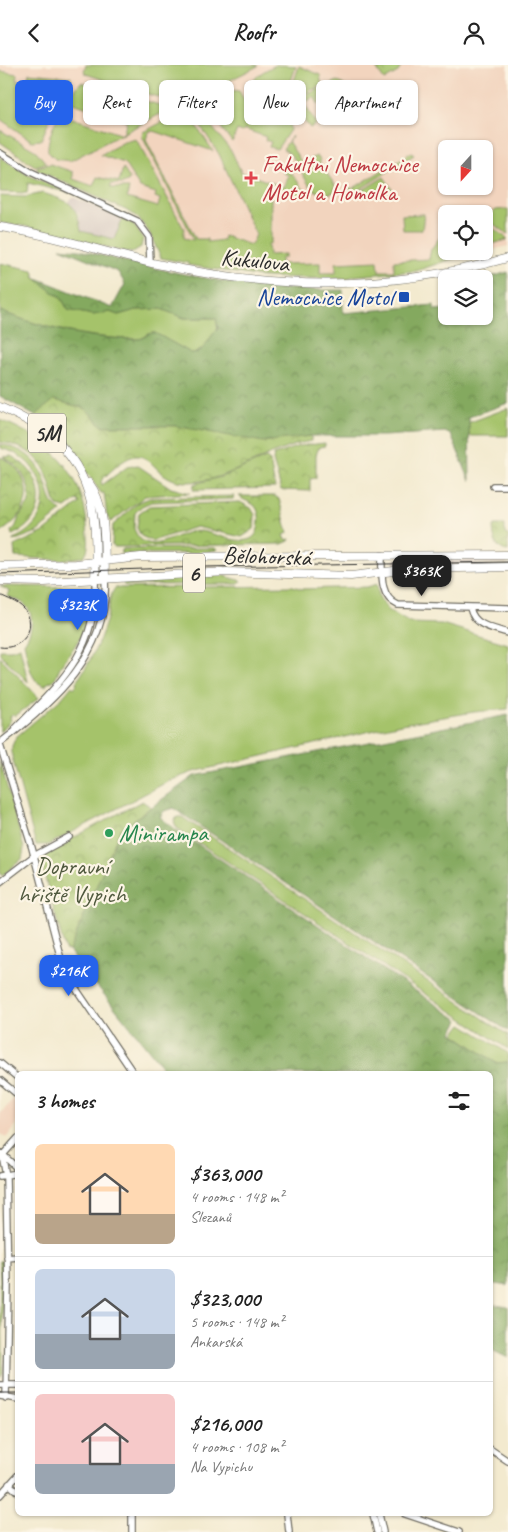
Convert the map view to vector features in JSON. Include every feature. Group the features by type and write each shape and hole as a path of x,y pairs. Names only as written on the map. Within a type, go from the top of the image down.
{"main road":[{"name":"Kukulova","path":"0,227 221,277 273,282 359,284 428,276 508,257"},
{"name":"5M","path":"2,408 50,435 94,489 99,503 105,578"},
{"name":"5M","path":"79,469 92,501 96,562 95,579"},
{"name":"Bělohorská","path":"0,566 96,562 141,557 508,555"},
{"name":"Bělohorská","path":"0,581 44,582 227,572 324,576 417,569 508,567"}],"street":[{"path":"0,153 13,163 137,221 148,237 150,262"},
{"path":"493,486 508,486"},
{"path":"382,555 382,572 386,595 394,604 404,607 508,607"},
{"path":"0,744 50,704 81,666 102,618 106,600 105,578"},
{"path":"0,744 50,695 75,661 96,603 95,579"},
{"path":"470,608 472,617 479,624 508,633"},
{"path":"0,744 34,856 64,971 132,1071"},
{"path":"0,882 34,856 69,837"},
{"path":"0,1063 15,1076"},
{"path":"0,1080 15,1092"},
{"path":"3,1397 8,1258 1,1156 15,1140"},
{"path":"1,1156 15,1167"},
{"path":"8,1258 15,1257"},
{"path":"493,1451 508,1461"},
{"path":"0,1495 15,1478"},
{"path":"9,1484 15,1489"},
{"path":"132,1516 132,1532"},
{"path":"287,1516 289,1532"},
{"path":"373,1516 377,1532"},
{"path":"379,1516 383,1532"},
{"path":"410,1516 442,1530 459,1532"}],"shaded area":[{"name":"Fakultní Nemocnice Motol a Homolka","path":"0,65 508,65 508,248 507,246 493,250 493,205 438,205 438,260 448,260 416,271 319,276 271,269 154,241 144,224 132,213 34,168 0,143"},
{"path":"73,197 123,219 114,239 81,231 79,215 69,201"},
{"path":"397,559 508,559 508,563 394,567 394,561"},
{"path":"15,1100 15,1127 6,1138 0,1133 0,1114"}],"green space":[{"path":"86,65 258,66 230,80 159,80 159,97 149,94 149,80 105,80 86,74 84,71"},
{"path":"276,65 296,66 291,80 254,80"},
{"path":"374,65 402,65 398,72 384,80"},
{"path":"299,66 320,75 321,80 316,80 316,88 306,94 306,80 294,80"},
{"path":"0,71 17,74 17,80 15,80 15,125 47,125 41,140 32,141 0,119"},
{"path":"29,73 71,77 71,80 27,80"},
{"path":"81,82 83,83 83,106 73,103 73,93"},
{"path":"234,90 239,91 244,100 244,125 289,125 290,130 277,149 269,147 271,142 265,140 266,137 244,129 243,132 237,130 232,142 219,125 234,125"},
{"path":"316,91 316,100 314,97 306,102 306,97"},
{"path":"149,102 159,105 159,115 149,120"},
{"path":"306,106 316,124 310,128 306,123"},
{"path":"73,118 83,122 83,125 94,125 121,134 70,161 55,159 48,152 50,134 54,125 73,125"},
{"path":"159,124 196,125 213,151 154,131 148,132 146,140 196,239 207,239 207,242 223,240 224,236 251,245 256,235 219,154 200,125 210,125 232,152 241,172 284,187 289,175 283,173 284,169 290,171 307,194 271,197 271,243 268,244 269,255 285,254 285,258 281,258 281,264 320,263 320,273 336,273 336,263 378,261 379,271 394,271 394,261 429,259 431,249 438,240 438,260 449,260 416,271 353,276 348,279 262,277 188,265 188,263 161,258 149,232 138,218 130,212 37,170 37,167 50,164 73,172 73,179 93,186 97,177 119,182 123,168 129,181 123,184 111,184 111,188 129,188 127,198 158,207 160,199 155,197 156,193 140,188 124,163 100,155 124,142 136,139 184,229 184,238 194,240 142,136 143,132"},
{"path":"126,125 139,125 124,133"},
{"path":"0,130 36,151 46,163 35,166 0,142"},
{"path":"288,141 302,163 317,156 335,185 335,192 324,194 310,186 290,154 283,149"},
{"path":"412,152 414,155 354,193 347,187 349,186 352,189"},
{"path":"0,157 30,176 70,193 28,183 27,193 0,192"},
{"path":"384,177 394,192 361,193 361,191"},
{"path":"43,193 65,201 74,208 81,231 114,239 123,219 133,224 143,238 141,247 131,253 24,226 0,223 0,196 25,197"},
{"path":"508,209 508,234 493,224 493,213 495,210"},
{"path":"424,214 422,230 403,230 402,215"},
{"path":"493,228 506,237 507,240 493,244"},
{"path":"60,248 80,250 178,273 243,284 309,290 343,290 343,313 434,305 434,310 438,310 438,325 493,325 493,276 508,272 508,403 469,417 470,481 451,435 445,432 384,436 311,436 263,442 175,426 102,426 86,409 54,400 35,416 0,396 0,311 50,328 85,335 138,339 155,333 191,353 200,351 218,329 216,318 184,318 161,309 136,310 118,315 110,312 93,315 68,310 62,299 34,277 112,308 125,284 118,272"},
{"path":"0,263 33,270 35,277 62,299 68,310 93,315 110,312 118,315 136,310 161,309 184,318 216,318 218,329 200,351 191,353 155,333 138,339 103,337 85,335 33,323 0,311"},
{"path":"54,400 86,409 102,426 175,426 263,442 311,436 311,441 280,450 234,471 203,481 188,482 174,480 163,474 148,460 140,456 131,457 118,465 101,481 102,485 127,467 137,465 171,488 190,493 145,496 111,522 107,516 104,493 101,493 72,451 47,424 35,416"},
{"path":"508,408 508,436 469,436 468,423"},
{"path":"0,420 34,437 61,460 71,474 79,490 84,507 88,543 86,554 83,557 60,560 15,557 14,546 44,532 80,503 77,500 66,508 57,506 47,475 40,462 22,448 0,442"},
{"path":"325,443 325,446 319,447 316,455 316,478 310,479 310,491 281,490 273,460 274,455 299,446"},
{"path":"0,444 19,450 31,458 39,468 55,506 62,511 37,532 13,541 13,539 28,530 38,518 43,504 42,490 38,476 29,464 16,454 0,448"},
{"path":"11,456 23,464 31,473 37,484 39,496 38,507 33,518 25,528 12,535 11,531 29,502 29,488 24,476 15,465 3,457"},
{"path":"0,457 12,464 20,473 25,483 26,494 24,505 19,515 0,532"},
{"path":"266,458 270,461 275,488 193,490 194,484 221,477"},
{"path":"235,496 233,499 151,502 142,506 135,513 134,529 139,538 153,544 194,531 202,531 243,541 251,539 257,533 259,519 255,506 239,496 275,496 279,499 288,533 284,535 286,540 290,539 289,541 282,544 115,547 112,545 113,525 139,502 150,498"},
{"path":"240,502 251,508 255,515 254,529 242,537 196,527 152,541 141,536 137,528 139,513 149,506"},
{"path":"495,525 505,525 505,534 508,535 508,551 500,548 496,543 493,528"},
{"path":"215,548 217,550 202,553 121,554 123,549"},
{"path":"221,575 242,581 239,584 124,585 122,580"},
{"path":"377,584 379,597 388,610 410,623 442,624 508,644 508,709 474,712 401,724 193,772 169,781 48,845 36,845 12,757 12,746 16,737 62,698 72,686 74,688 77,684 76,682 100,638 107,618 111,596 115,588 293,586 302,589 367,587"},
{"path":"0,586 86,587 91,596 92,606 85,629 60,667 54,680 46,684 46,686 36,680 28,662 24,643 31,628 30,612 23,603 7,596 9,591"},
{"path":"20,647 28,682 0,654 0,650 11,650"},
{"path":"0,657 39,698 15,716 13,714 10,717 11,720 0,732"},
{"path":"508,715 508,1031 173,808 164,811 160,817 175,829 459,1020 452,1033 496,1063 508,1062 508,1286 493,1284 493,1071 166,1071 69,951 120,830 194,776"},
{"path":"0,761 24,848 22,859 2,876 0,873"},
{"name":"Dopravní hřiště Vypich","path":"142,801 151,807 120,830 69,951 65,950 39,856"},
{"path":"177,817 182,817 508,1035 508,1049 177,828 174,822"},
{"path":"462,1024 508,1053 508,1062 496,1063 454,1034"},
{"path":"0,1261 2,1261 3,1374 0,1378"},
{"path":"493,1304 508,1307 508,1358 493,1350"}],"tram line":[{"path":"0,574 202,567 508,562"},
{"path":"0,595 22,607 30,623 29,630 21,641 15,645 0,647"},
{"path":"0,1393 15,1393"}],"place":[{"name":"Fakultní Nemocnice Motol a Homolka","path":"251,178"},
{"name":"Nemocnice Motol","path":"404,297"},
{"name":"Minirampa","path":"109,833"}]}
